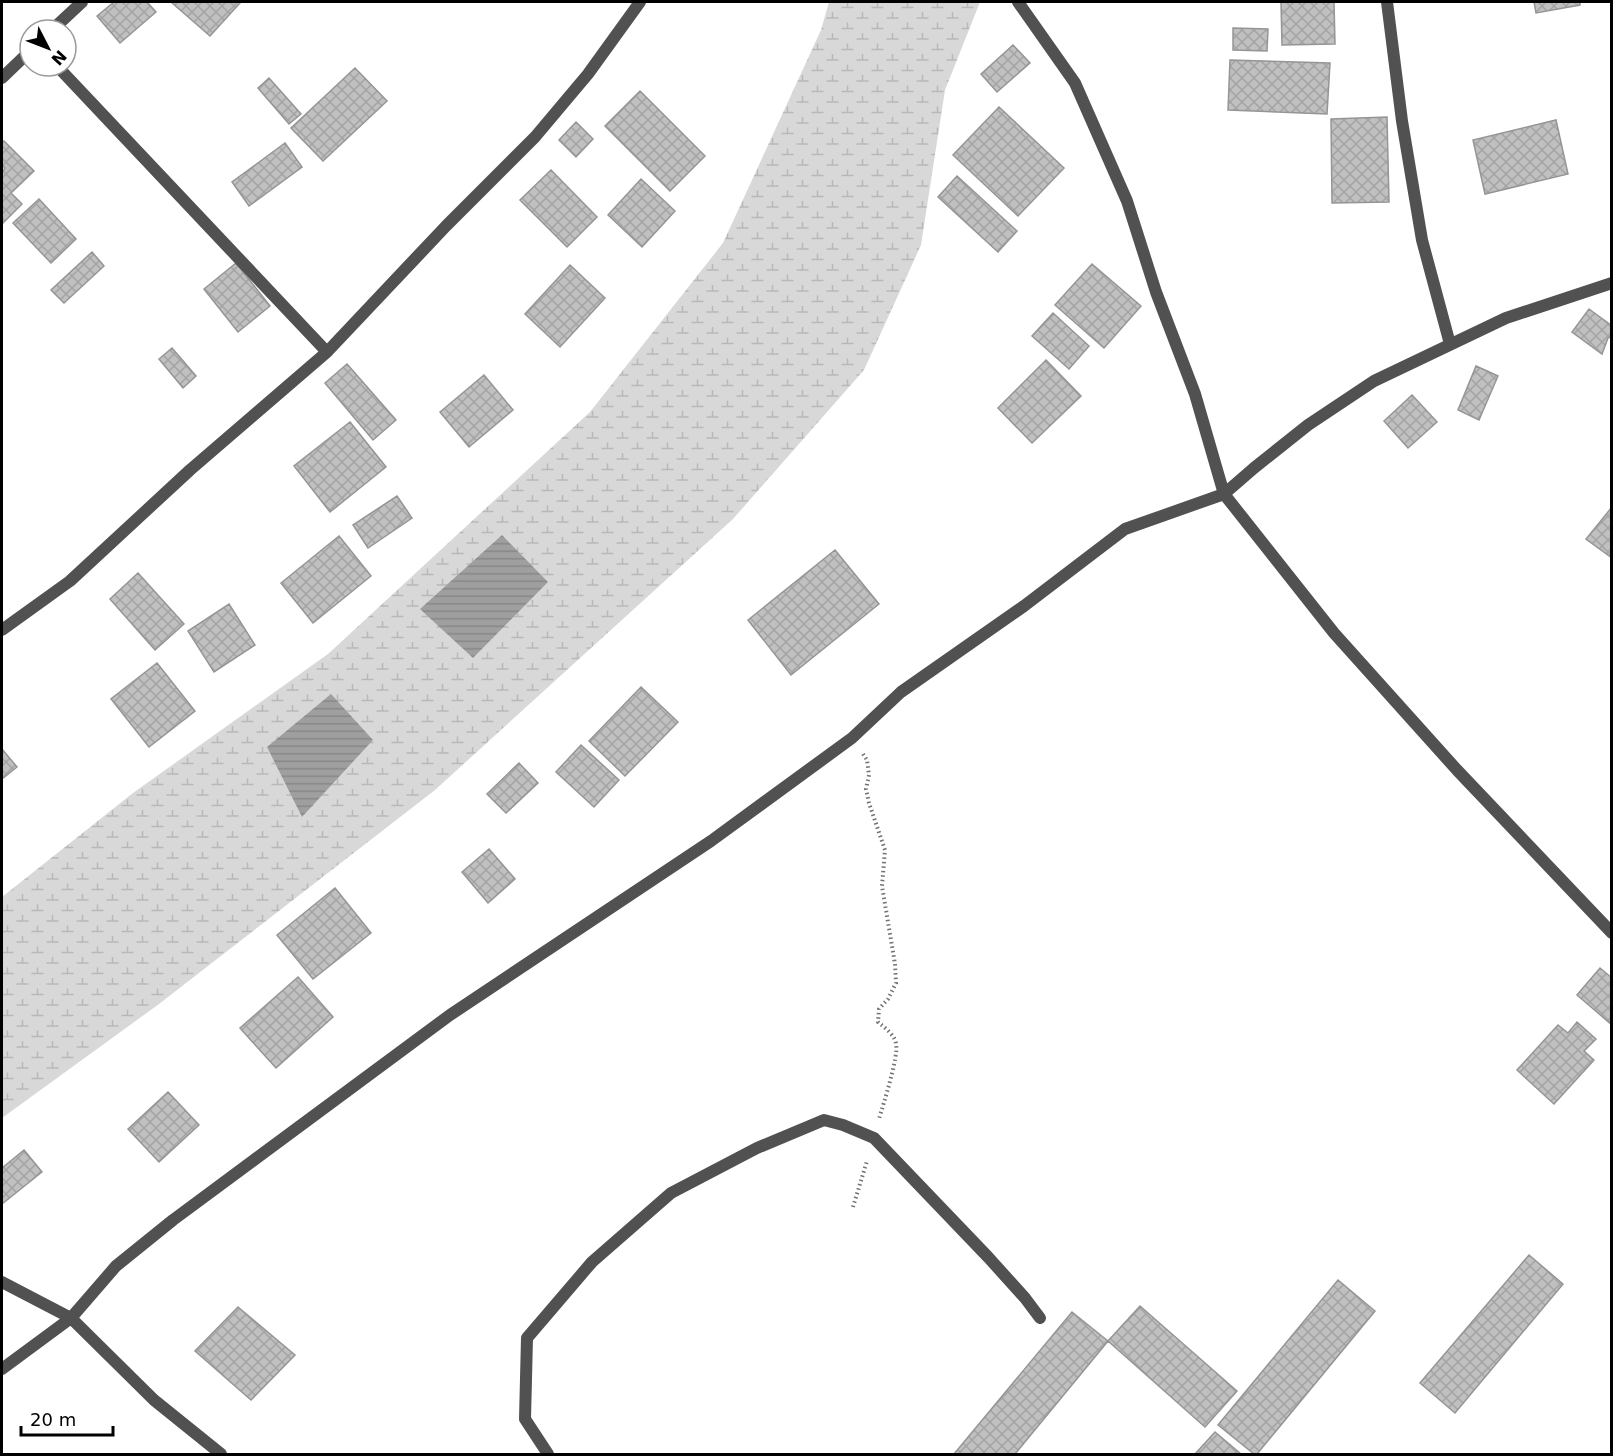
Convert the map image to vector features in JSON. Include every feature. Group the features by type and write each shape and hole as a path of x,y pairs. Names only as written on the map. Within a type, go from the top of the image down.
{"street":[{"path":"65,18 82,2"},
{"path":"2,630 70,581 190,470 327,352 446,226 535,137 588,74 640,2"},
{"path":"1018,2 1076,83 1126,201 1156,292 1195,394 1224,494 1334,633 1457,770 1611,933"},
{"path":"1387,2 1402,121 1422,240 1450,344"},
{"path":"2,78 18,63"},
{"path":"68,78 327,352"},
{"path":"2,1369 71,1318 116,1266 182,1213 450,1015 711,841 852,738 901,692 1024,606 1125,530 1224,494 1308,425 1374,381 1506,318 1611,283"},
{"path":"548,1455 525,1419 527,1338 592,1262 671,1193 757,1148 824,1120 874,1138 996,1265 1040,1318"},
{"path":"2,1282 71,1318 154,1400 221,1455"}],"path":[{"path":"852,738 867,760 868,803 885,850 882,886 896,983 888,999 879,1009 878,1022 890,1033 897,1045 874,1138 853,1207"}],"green space":[{"path":"829,2 980,2 945,90 921,245 864,370 733,519 435,790 159,1004 2,1118 2,897 133,793 328,654 590,412 723,243 821,30"}],"shaded area":[{"path":"502,535 548,582 473,658 420,609"},
{"path":"331,694 373,740 302,817 267,747"}],"building":[{"path":"114,2 147,2 156,12 120,43 97,16"},
{"path":"171,2 238,2 240,3 210,36"},
{"path":"1281,2 1334,2 1335,44 1282,45"},
{"path":"1534,2 1580,2 1580,5 1536,13"},
{"path":"1233,28 1268,29 1267,51 1233,50"},
{"path":"1013,45 1030,63 997,92 981,74"},
{"path":"1230,60 1330,63 1327,114 1228,110"},
{"path":"355,68 387,101 323,161 291,128"},
{"path":"269,78 301,114 289,124 258,88"},
{"path":"640,91 705,156 670,191 605,126"},
{"path":"999,107 1064,168 1018,216 953,155"},
{"path":"1387,117 1389,202 1332,203 1331,119"},
{"path":"1556,120 1568,174 1485,194 1473,140"},
{"path":"576,122 593,139 576,157 559,140"},
{"path":"4,141 34,171 11,193 22,204 2,224 2,172 5,168 2,165 2,143"},
{"path":"285,143 302,167 249,206 232,182"},
{"path":"551,170 597,217 567,247 520,200"},
{"path":"957,176 1017,231 998,252 938,197"},
{"path":"641,179 675,211 642,247 608,215"},
{"path":"39,199 76,239 51,263 13,223"},
{"path":"92,252 104,266 64,303 51,290"},
{"path":"236,263 270,306 238,332 204,289"},
{"path":"1092,264 1141,306 1104,348 1055,305"},
{"path":"570,265 605,298 560,347 525,314"},
{"path":"1589,309 1612,326 1612,336 1608,338 1602,354 1572,332"},
{"path":"1053,313 1089,346 1069,369 1032,336"},
{"path":"172,348 196,376 183,388 159,359"},
{"path":"1046,360 1081,396 1032,443 998,408"},
{"path":"347,364 396,420 373,440 325,383"},
{"path":"1476,366 1498,376 1479,420 1458,410"},
{"path":"484,375 513,410 469,447 440,412"},
{"path":"1412,395 1437,422 1408,448 1384,421"},
{"path":"350,422 386,467 330,512 294,466"},
{"path":"397,496 412,518 368,548 353,525"},
{"path":"1612,507 1612,558 1586,539"},
{"path":"339,536 371,576 313,623 281,583"},
{"path":"835,550 879,604 791,675 748,620"},
{"path":"138,573 184,624 155,650 110,599"},
{"path":"229,604 255,645 214,672 188,631"},
{"path":"157,663 195,711 149,747 111,699"},
{"path":"641,687 678,722 625,776 589,741"},
{"path":"581,745 619,780 594,807 556,772"},
{"path":"2,749 17,767 2,779"},
{"path":"519,763 538,783 506,813 487,794"},
{"path":"489,849 515,879 488,903 462,872"},
{"path":"335,888 371,933 313,979 277,935"},
{"path":"1600,968 1612,978 1612,1025 1577,995"},
{"path":"298,977 333,1017 276,1068 240,1028"},
{"path":"1577,1022 1596,1039 1584,1051 1594,1060 1554,1104 1517,1070 1558,1025 1568,1033"},
{"path":"168,1092 199,1125 159,1162 128,1129"},
{"path":"24,1150 42,1172 2,1204 2,1168"},
{"path":"1529,1255 1563,1284 1455,1413 1420,1383"},
{"path":"1338,1280 1375,1311 1257,1454 1254,1454 1218,1425"},
{"path":"1140,1306 1237,1391 1205,1427 1108,1341"},
{"path":"238,1307 295,1355 251,1400 195,1351"},
{"path":"1072,1312 1108,1341 1015,1454 954,1454"},
{"path":"1215,1432 1241,1454 1195,1454"}]}
